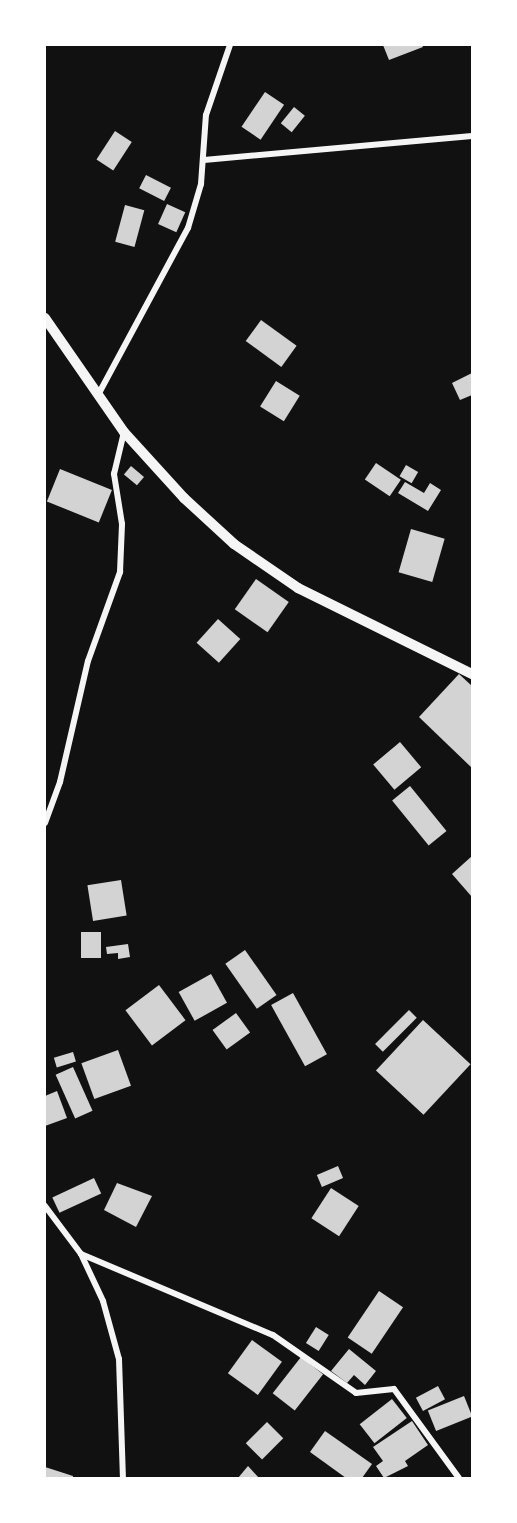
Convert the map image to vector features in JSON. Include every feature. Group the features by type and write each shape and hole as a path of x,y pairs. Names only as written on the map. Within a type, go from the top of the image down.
{"street":[{"path":"98,395 188,228 204,160 206,115 230,45"},
{"path":"204,160 472,136"},
{"path":"45,318 124,432 184,498 234,544 298,588 472,674"},
{"path":"45,824 60,782 88,661 120,572 122,524 114,474 124,432"},
{"path":"45,1206 81,1254 103,1301 119,1359 123,1478"},
{"path":"81,1254 273,1335 356,1393 394,1389 459,1478"}],"building":[{"path":"383,45 422,45 423,47 389,60"},
{"path":"265,92 284,105 261,140 242,127"},
{"path":"294,107 305,116 292,132 281,123"},
{"path":"115,131 132,142 113,170 96,160"},
{"path":"146,175 171,188 164,201 139,188"},
{"path":"167,204 185,212 176,232 158,224"},
{"path":"125,205 144,210 134,247 115,242"},
{"path":"261,320 297,346 281,367 246,341"},
{"path":"472,373 472,395 460,400 452,383"},
{"path":"276,381 300,396 284,421 260,406"},
{"path":"376,463 401,480 390,496 365,480"},
{"path":"406,465 418,472 412,483 400,476"},
{"path":"131,466 144,477 137,485 124,474"},
{"path":"60,469 112,490 99,522 47,501"},
{"path":"405,482 424,493 430,483 441,490 428,511 398,493"},
{"path":"411,529 445,539 432,582 399,572"},
{"path":"256,579 289,602 268,632 235,609"},
{"path":"218,619 240,639 219,663 197,643"},
{"path":"459,674 472,686 472,768 419,717"},
{"path":"400,742 421,767 394,790 373,764"},
{"path":"410,786 447,831 429,846 392,800"},
{"path":"472,856 472,897 452,874"},
{"path":"121,880 127,916 93,921 87,885"},
{"path":"81,932 101,932 101,958 81,958"},
{"path":"128,944 130,957 118,959 118,953 107,954 106,947"},
{"path":"245,950 277,995 257,1009 225,964"},
{"path":"211,974 227,1003 195,1021 179,992"},
{"path":"159,985 185,1020 152,1045 125,1010"},
{"path":"293,993 327,1054 305,1066 271,1005"},
{"path":"409,1010 417,1018 383,1052 375,1044"},
{"path":"236,1013 250,1032 227,1049 213,1030"},
{"path":"423,1020 471,1064 423,1115 376,1070"},
{"path":"118,1050 131,1086 94,1099 81,1063"},
{"path":"73,1052 76,1062 57,1067 54,1058"},
{"path":"73,1067 93,1111 75,1119 56,1075"},
{"path":"57,1091 67,1118 45,1126 45,1096"},
{"path":"338,1166 343,1178 322,1187 317,1175"},
{"path":"94,1178 101,1193 59,1213 52,1197"},
{"path":"117,1183 152,1196 136,1227 104,1210"},
{"path":"331,1188 359,1206 339,1236 311,1218"},
{"path":"379,1291 403,1307 372,1354 348,1337"},
{"path":"316,1327 329,1335 319,1351 306,1343"},
{"path":"252,1340 282,1362 258,1395 228,1373"},
{"path":"349,1349 376,1371 365,1385 354,1375 347,1383 331,1371"},
{"path":"301,1357 323,1374 295,1410 273,1393"},
{"path":"438,1386 445,1399 423,1411 416,1398"},
{"path":"464,1396 472,1416 436,1431 428,1411"},
{"path":"392,1399 407,1418 374,1443 360,1424"},
{"path":"412,1421 428,1445 405,1461 408,1466 384,1478 376,1466 383,1461 373,1447"},
{"path":"267,1422 283,1438 262,1459 246,1443"},
{"path":"325,1431 372,1464 362,1478 346,1478 310,1452"},
{"path":"248,1466 259,1478 238,1478"},
{"path":"45,1467 73,1476 73,1478 45,1478"}]}
